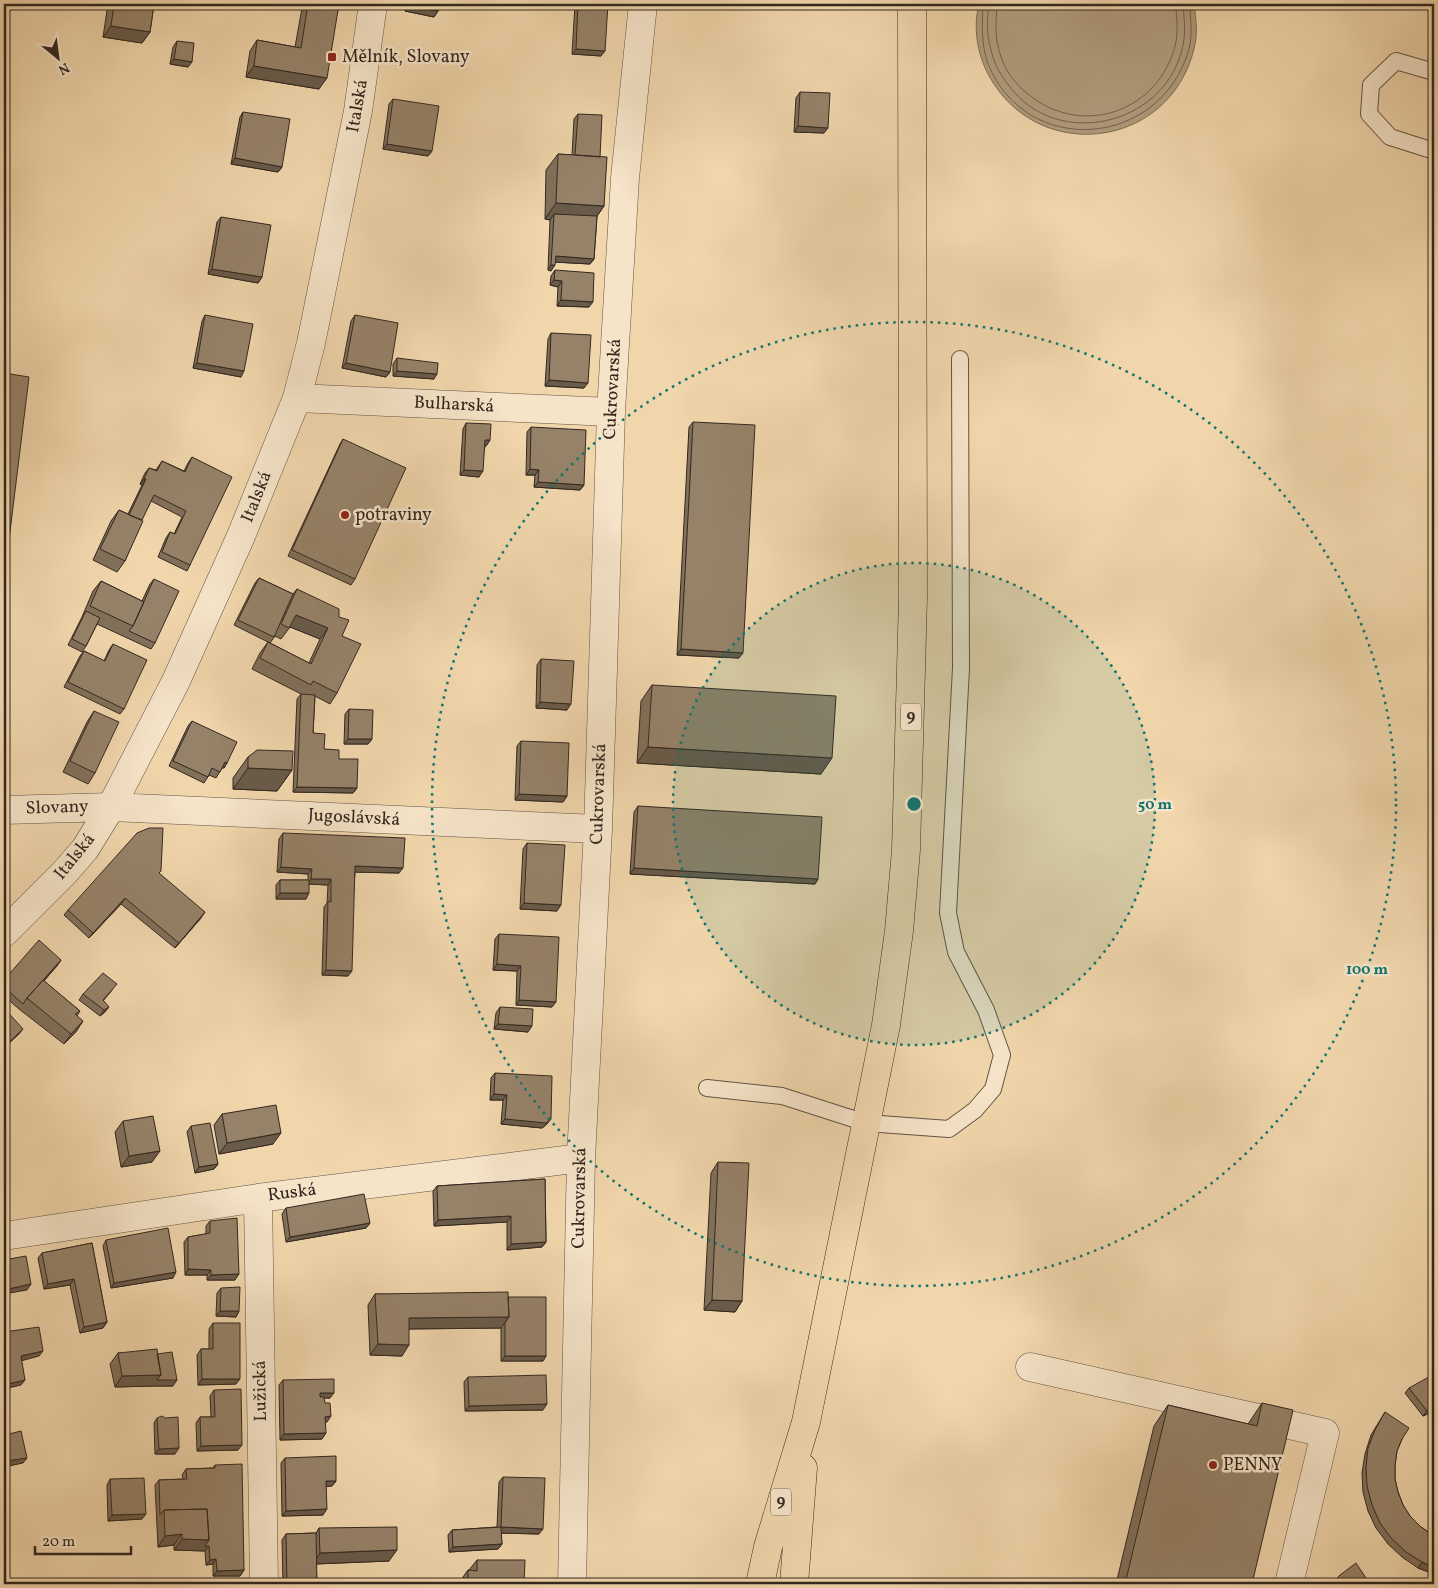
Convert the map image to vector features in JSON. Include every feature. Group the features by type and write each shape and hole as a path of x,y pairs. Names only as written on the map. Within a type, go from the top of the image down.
{"main road":[{"name":"9","path":"760,1584 768,1547 806,1422 866,1122 900,931 906,850 913,597 912,4"},
{"name":"9","path":"794,1584 806,1422"}],"street":[{"name":"Italská","path":"4,933 65,872 84,849 111,807 180,672 241,536 297,398 311,343 358,111 373,4"},
{"name":"Cukrovarská","path":"572,1584 581,1158 598,829 612,412 625,178 643,4"},
{"name":"Bulharská","path":"297,398 612,412"},
{"name":"Slovany","path":"4,810 111,807"},
{"name":"Jugoslávská","path":"111,807 598,829"},
{"name":"Ruská","path":"4,1236 258,1198 581,1158"},
{"name":"Lužická","path":"258,1198 264,1584"},
{"path":"1030,1367 1325,1434 1289,1584"}],"lane":[{"path":"1434,72 1396,61 1371,84 1369,114 1390,137 1434,151"},
{"path":"707,1088 782,1096 866,1122 949,1129 975,1110 993,1089 1002,1055 986,1010 956,952 948,913 961,668 960,359"}],"water":[{"path":"979,4 1194,4 1196,38 1194,49 1180,83 1158,108 1130,125 1100,134 1068,133 1037,123 1010,103 988,74 977,40 976,22"}],"building":[{"path":"114,4 154,4 150,32 111,26"},
{"path":"308,4 339,4 327,78 254,66 257,40 301,48"},
{"path":"409,4 439,4 438,11 409,6"},
{"path":"578,4 608,4 605,51 576,49"},
{"path":"177,41 194,43 192,62 174,59"},
{"path":"800,92 830,93 828,128 798,126"},
{"path":"393,99 439,106 432,151 387,144"},
{"path":"243,112 290,119 282,167 235,158"},
{"path":"578,114 602,115 600,157 575,155"},
{"path":"558,154 607,157 604,206 556,203"},
{"path":"554,214 597,216 594,259 556,256 555,265 551,265"},
{"path":"221,217 271,225 262,277 212,269"},
{"path":"555,270 594,273 593,302 561,300 562,281 554,280"},
{"path":"205,315 253,324 244,371 197,363"},
{"path":"355,315 398,323 390,372 346,363"},
{"path":"551,333 591,335 588,383 549,380"},
{"path":"397,358 438,363 437,374 397,371"},
{"path":"4,373 29,377 8,548 4,547"},
{"path":"693,422 755,425 743,653 681,649"},
{"path":"466,423 491,424 490,440 485,440 483,471 464,470"},
{"path":"531,427 586,430 584,485 538,482 539,470 530,469"},
{"name":"potraviny","path":"343,439 406,468 355,579 292,550"},
{"path":"192,457 232,477 190,565 162,552 170,532 175,534 186,511 154,495 142,520 129,515 146,479 144,479 149,468 157,471 162,461 185,472"},
{"path":"119,510 143,521 125,561 100,549"},
{"path":"259,578 293,594 274,637 238,620"},
{"path":"154,579 179,591 155,643 129,631"},
{"path":"101,581 144,602 133,626 90,606"},
{"path":"297,589 339,609 339,617 349,620 342,636 361,644 337,693 313,681 311,685 260,658 268,642 311,664 328,628 296,615 289,628 281,624"},
{"path":"86,611 100,618 86,646 72,639"},
{"path":"113,644 147,660 124,709 68,682 84,651 105,661"},
{"path":"541,659 574,661 571,704 540,702"},
{"path":"652,685 836,696 832,758 648,747"},
{"path":"301,694 315,695 313,733 325,734 324,749 339,750 339,759 358,759 357,788 297,787"},
{"path":"349,709 373,710 372,739 348,739"},
{"path":"94,711 119,722 95,773 70,761"},
{"path":"192,721 237,742 227,763 225,762 220,772 212,768 208,777 173,761"},
{"path":"521,741 569,743 567,796 519,794"},
{"path":"257,750 293,751 292,770 248,768 248,757"},
{"path":"638,806 822,817 818,879 634,868"},
{"path":"149,828 163,828 161,871 159,873 205,912 179,943 125,898 93,933 68,910 137,833"},
{"path":"283,833 405,838 403,868 355,866 352,971 326,970 328,901 331,902 331,879 311,879 312,869 281,867"},
{"path":"527,843 565,845 561,905 524,903"},
{"path":"280,880 309,880 309,893 280,893"},
{"path":"499,934 559,937 556,1002 519,1000 521,966 497,964"},
{"path":"39,940 61,960 23,1004 4,987 4,980"},
{"path":"103,973 117,984 103,1000 109,1007 104,1010 83,994"},
{"path":"43,980 80,1011 75,1014 83,1021 71,1034 27,998"},
{"path":"500,1007 533,1009 532,1026 498,1024"},
{"path":"4,1008 23,1029 4,1047"},
{"path":"495,1073 552,1076 551,1119 546,1123 505,1119 507,1095 494,1094"},
{"path":"276,1105 281,1133 227,1143 222,1114"},
{"path":"153,1116 160,1151 129,1156 123,1121"},
{"path":"210,1123 218,1164 199,1167 191,1126"},
{"path":"718,1162 749,1163 742,1301 712,1300"},
{"path":"545,1179 546,1242 511,1244 511,1216 438,1220 437,1186"},
{"path":"364,1194 370,1223 290,1237 286,1208"},
{"path":"237,1218 239,1274 211,1275 211,1270 188,1269 188,1237 210,1233 210,1221"},
{"path":"168,1228 176,1272 114,1283 106,1240"},
{"path":"92,1243 107,1322 84,1327 74,1279 48,1284 42,1253"},
{"path":"26,1256 31,1284 4,1290 4,1260"},
{"path":"240,1287 239,1311 220,1311 221,1288"},
{"path":"508,1292 509,1317 409,1318 409,1345 378,1344 375,1294"},
{"path":"508,1297 546,1297 546,1356 505,1356 505,1323 509,1317"},
{"path":"213,1323 240,1323 240,1379 202,1379 201,1349 213,1349"},
{"path":"39,1327 43,1351 21,1356 25,1380 4,1385 4,1332"},
{"path":"157,1349 161,1375 122,1376 118,1353"},
{"path":"172,1352 177,1380 157,1380 161,1375 157,1354"},
{"path":"546,1375 547,1404 469,1406 468,1377"},
{"path":"1434,1375 1434,1408 1427,1411 1409,1388"},
{"path":"334,1379 334,1393 320,1393 320,1397 324,1397 325,1403 330,1403 331,1416 325,1417 326,1433 284,1434 283,1380"},
{"path":"241,1389 242,1445 201,1446 200,1417 215,1417 214,1390"},
{"path":"1262,1403 1293,1410 1252,1584 1125,1584 1168,1405 1257,1426"},
{"path":"1385,1412 1409,1428 1397,1451 1395,1479 1403,1505 1410,1516 1434,1536 1434,1567 1406,1552 1391,1538 1380,1523 1372,1505 1367,1486 1368,1448"},
{"path":"162,1416 165,1418 178,1417 179,1448 159,1449 157,1418"},
{"path":"4,1427 10,1456 4,1456"},
{"path":"21,1431 27,1458 6,1461 10,1456 5,1435"},
{"path":"336,1456 336,1481 326,1481 327,1509 286,1511 285,1458"},
{"path":"242,1464 244,1570 217,1571 216,1559 210,1560 209,1546 205,1546 209,1540 207,1509 164,1510 160,1515 159,1480 187,1479 186,1469 215,1468 215,1465"},
{"path":"503,1477 545,1478 543,1529 501,1527"},
{"path":"144,1478 146,1514 112,1515 110,1479"},
{"path":"207,1509 209,1540 182,1539 182,1534 165,1536 164,1510"},
{"path":"397,1527 397,1550 320,1553 319,1528"},
{"path":"501,1527 502,1544 453,1547 452,1530"},
{"path":"316,1533 317,1584 287,1584 286,1534"},
{"path":"477,1560 525,1560 524,1584 468,1584 468,1570 477,1571"},
{"path":"1356,1563 1370,1584 1332,1584 1340,1575"}],"place":[{"name":"Mělník, Slovany","path":"332,57"},
{"name":"potraviny","path":"345,515"},
{"name":"PENNY","path":"1213,1465"}]}
